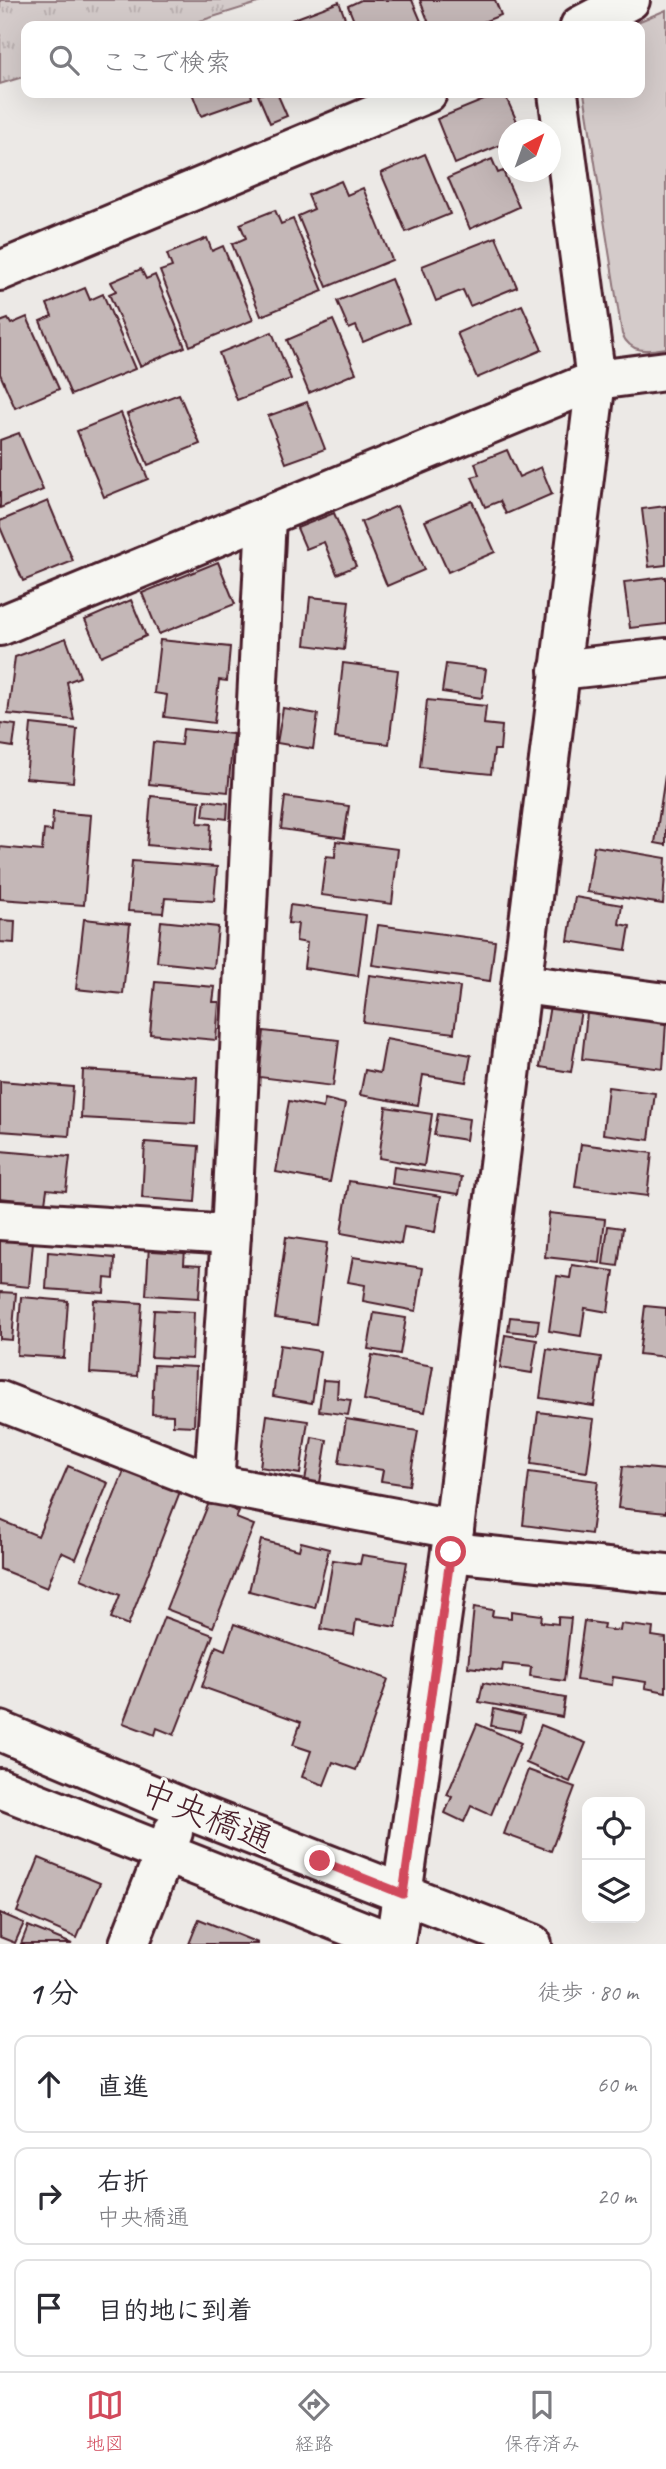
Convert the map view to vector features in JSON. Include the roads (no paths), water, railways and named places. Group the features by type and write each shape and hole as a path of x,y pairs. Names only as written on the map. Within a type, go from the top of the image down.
{"street":[{"path":"590,21 630,0"},
{"path":"0,271 415,98"},
{"path":"395,1944 452,1541 596,380 559,98"},
{"path":"0,626 596,380 666,371"},
{"path":"214,1484 231,1235 265,517"},
{"path":"559,670 666,658"},
{"path":"522,984 666,1003"},
{"path":"0,1220 231,1235"},
{"path":"0,1401 214,1484 452,1541 666,1574"},
{"name":"中央橋通","path":"0,1731 183,1808 532,1944"},
{"name":"中央橋通","path":"0,1788 395,1944"},
{"path":"128,1944 183,1808"}]}
